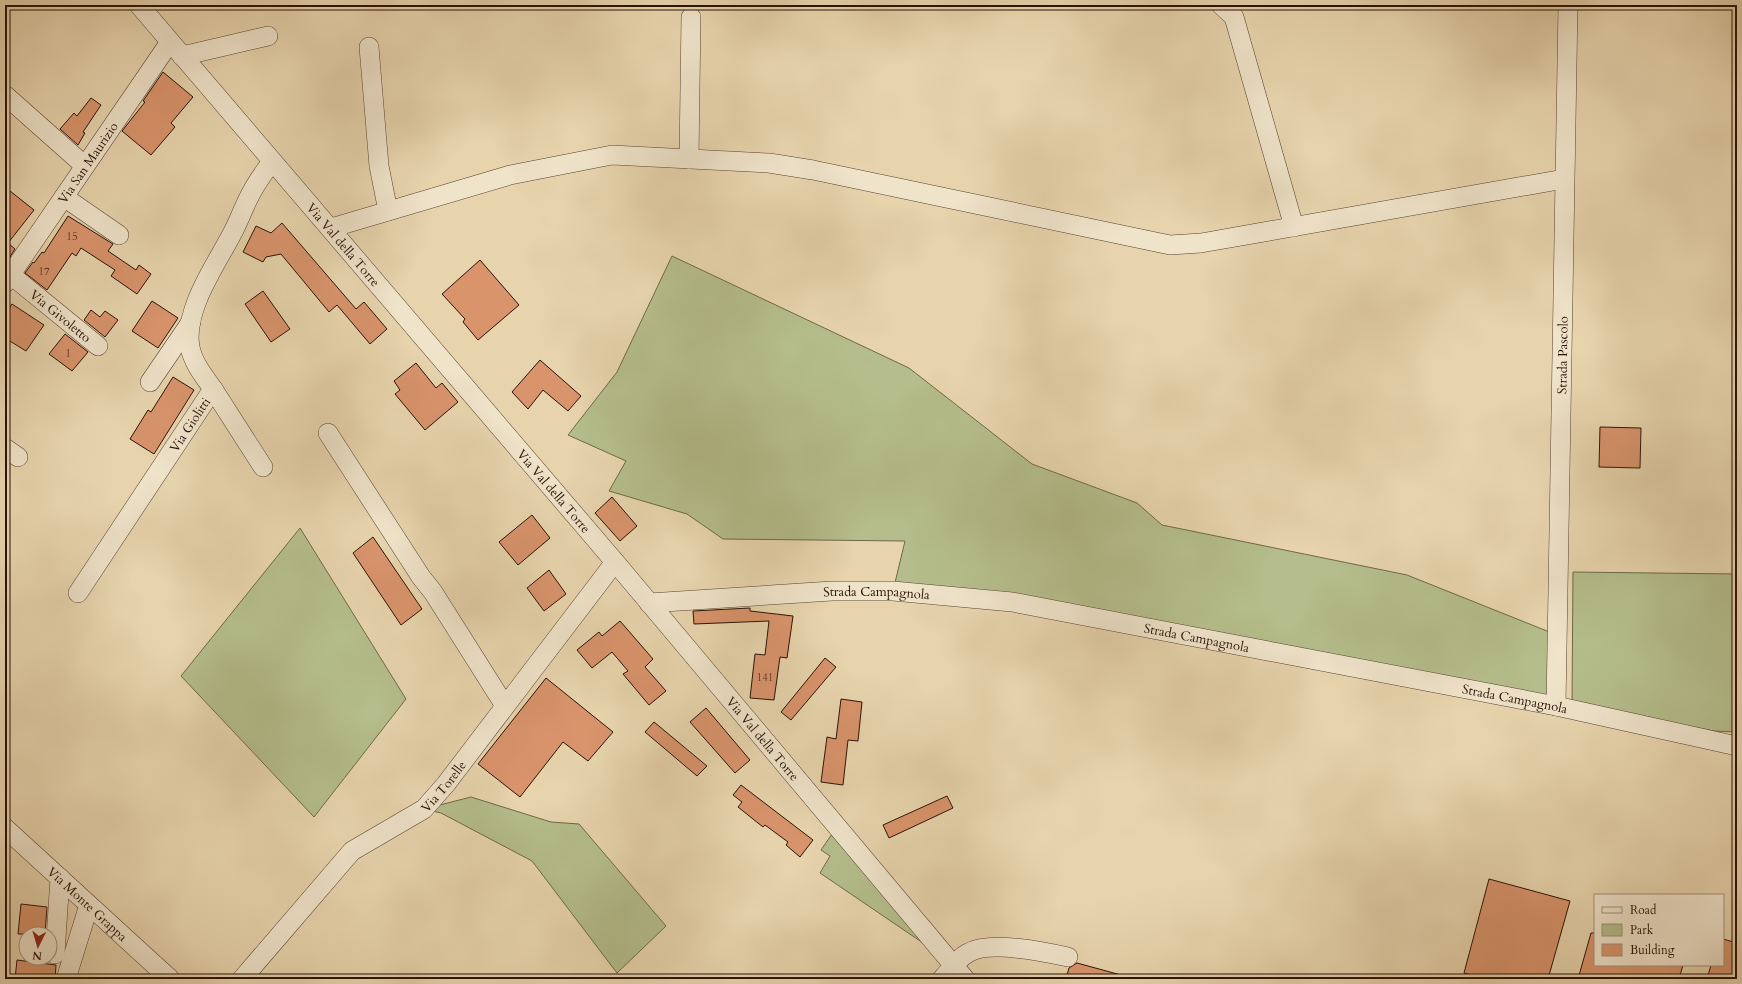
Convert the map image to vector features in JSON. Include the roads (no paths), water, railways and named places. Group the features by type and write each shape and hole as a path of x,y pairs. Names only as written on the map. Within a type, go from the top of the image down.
{"street":[{"name":"Via Val della Torre","path":"139,5 615,562 954,975"},
{"path":"1221,5 1234,17 1294,227"},
{"name":"Strada Pascolo","path":"1556,706 1568,5"},
{"path":"689,159 692,17"},
{"path":"176,49 268,36"},
{"path":"370,47 379,166 388,211"},
{"name":"Via San Maurizio","path":"7,276 86,166 176,49"},
{"path":"5,95 86,166"},
{"path":"331,228 510,175 612,155 768,163 813,170 1170,245 1202,243 1564,179"},
{"name":"Via Giolitti","path":"78,593 213,389 194,362 190,346 190,331 196,304 204,283 235,229 253,189 272,161"},
{"path":"64,197 119,234"},
{"name":"Via Givoletto","path":"7,276 98,346"},
{"path":"150,382 192,322"},
{"path":"213,389 262,467"},
{"path":"328,433 421,577 433,592 505,706"},
{"name":"Via Torelle","path":"242,979 352,851 424,809 446,784 615,562"},
{"name":"Strada Campagnola","path":"649,603 832,591 893,591 1012,602 1556,706 1737,746"},
{"name":"Via Monte Grappa","path":"5,828 170,979"},
{"path":"57,926 60,878"},
{"path":"66,979 89,905"},
{"path":"954,975 968,952 987,948 1029,949 1068,957"}],"waterway":[{"path":"5,17 10,5"}]}
